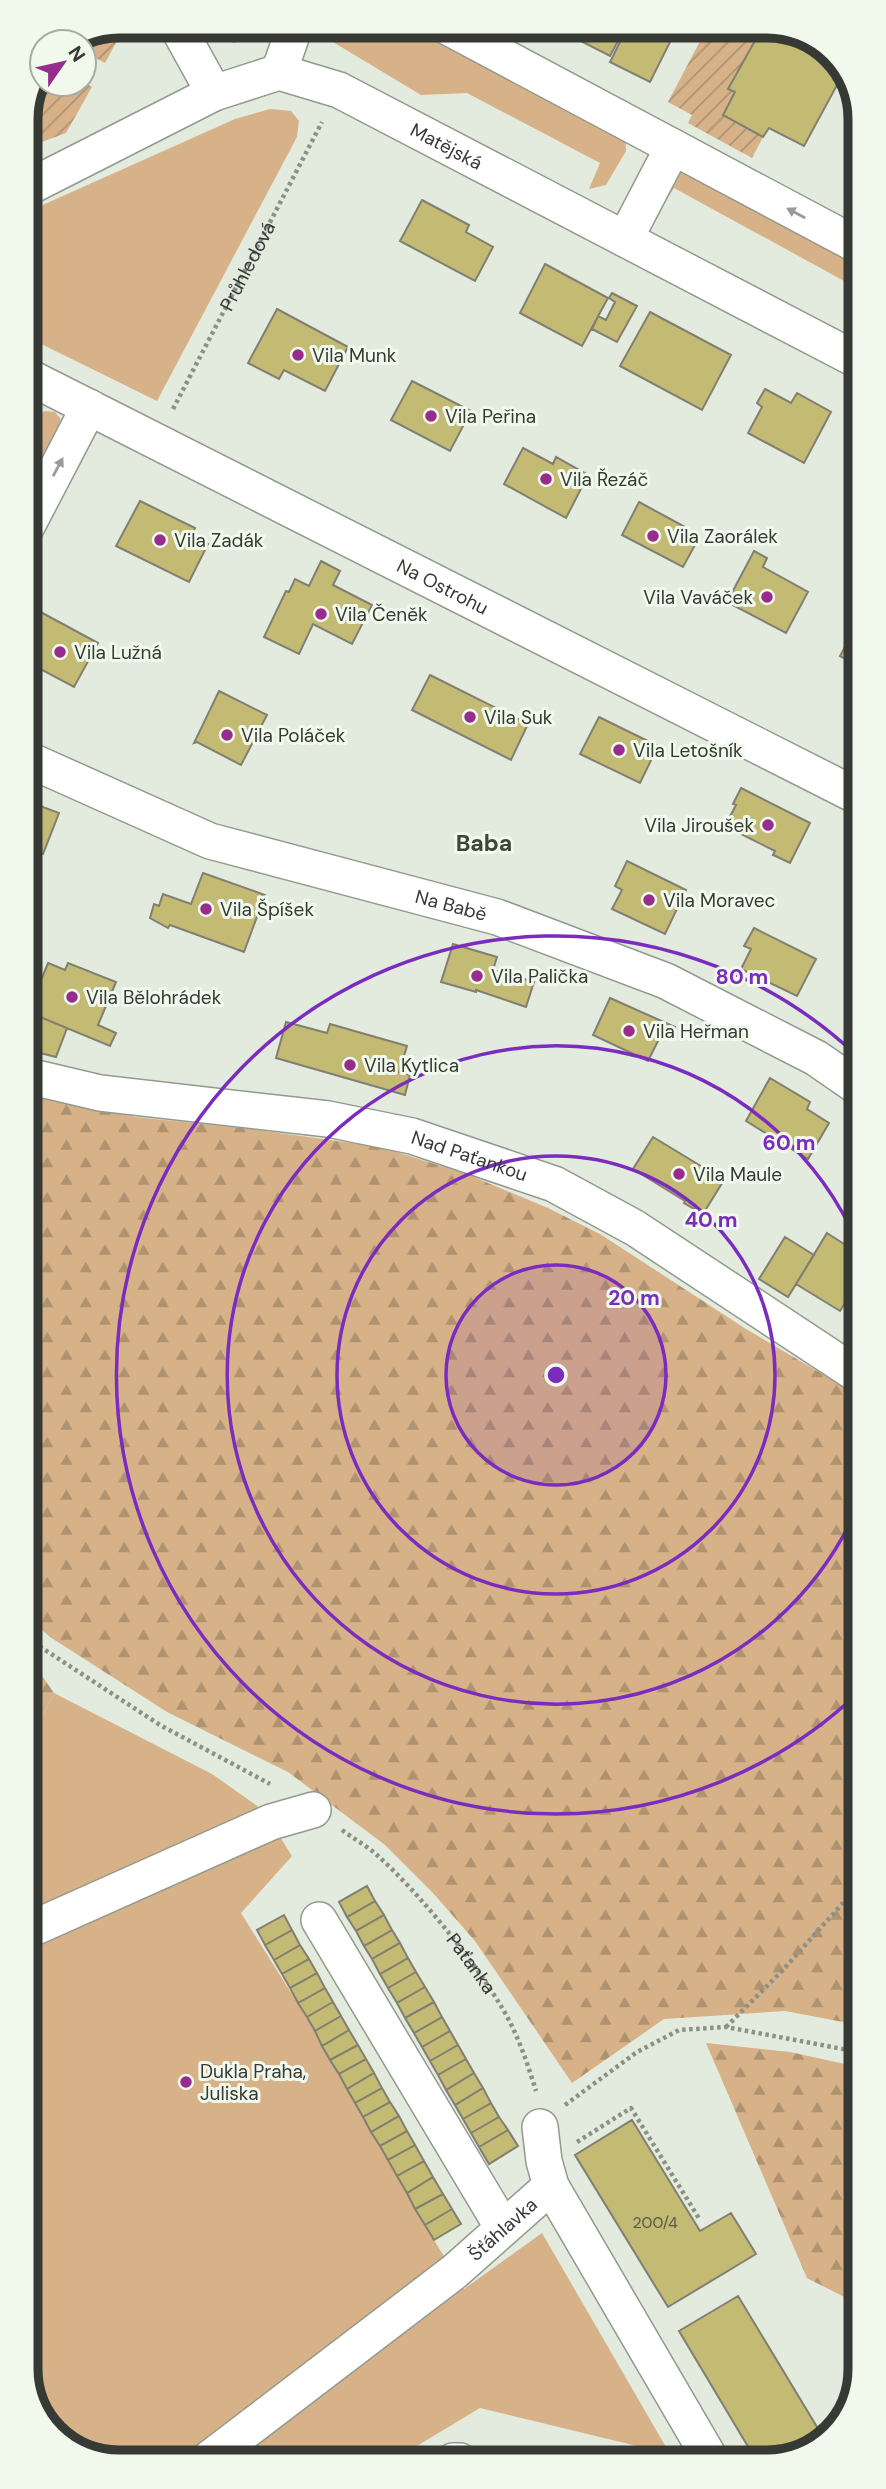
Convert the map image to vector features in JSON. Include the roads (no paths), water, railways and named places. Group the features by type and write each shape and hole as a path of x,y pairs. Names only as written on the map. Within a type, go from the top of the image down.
{"street":[{"path":"184,38 214,93"},
{"path":"39,182 214,93 279,72 291,38"},
{"path":"470,39 847,239"},
{"name":"Matějská","path":"279,72 339,90 847,355"},
{"path":"625,239 673,147"},
{"name":"Na Ostrohu","path":"39,390 89,407 847,790"},
{"path":"39,503 89,407"},
{"name":"Na Babě","path":"39,763 210,841 497,917 666,981 816,1058 847,1079"},
{"name":"Nad Paťankou","path":"39,1078 100,1093 328,1119 400,1133 554,1184 635,1228 847,1368"},
{"path":"38,1926 271,1822 313,1810"},
{"path":"319,1920 503,2228"},
{"path":"540,2127 544,2161 551,2186 705,2450"},
{"name":"Šťáhlavka","path":"221,2450 454,2272 551,2186"}],"place":[{"name":"Vila Munk","path":"298,355"},
{"name":"Vila Peřina","path":"431,416"},
{"name":"Vila Řezáč","path":"546,479"},
{"name":"Vila Zaorálek","path":"653,536"},
{"name":"Vila Zadák","path":"160,540"},
{"name":"Vila Vaváček","path":"767,597"},
{"name":"Vila Čeněk","path":"321,614"},
{"name":"Vila Lužná","path":"60,652"},
{"name":"Vila Suk","path":"470,717"},
{"name":"Vila Poláček","path":"227,735"},
{"name":"Vila Letošník","path":"619,750"},
{"name":"Vila Jiroušek","path":"768,825"},
{"name":"Vila Moravec","path":"649,900"},
{"name":"Vila Špíšek","path":"206,909"},
{"name":"Vila Palička","path":"477,976"},
{"name":"Vila Bělohrádek","path":"72,997"},
{"name":"Vila Heřman","path":"629,1031"},
{"name":"Vila Kytlica","path":"350,1065"},
{"name":"Vila Maule","path":"679,1174"},
{"name":"Dukla Praha, Juliska","path":"186,2082"}],"district":[{"name":"Baba","path":"484,843"}]}
